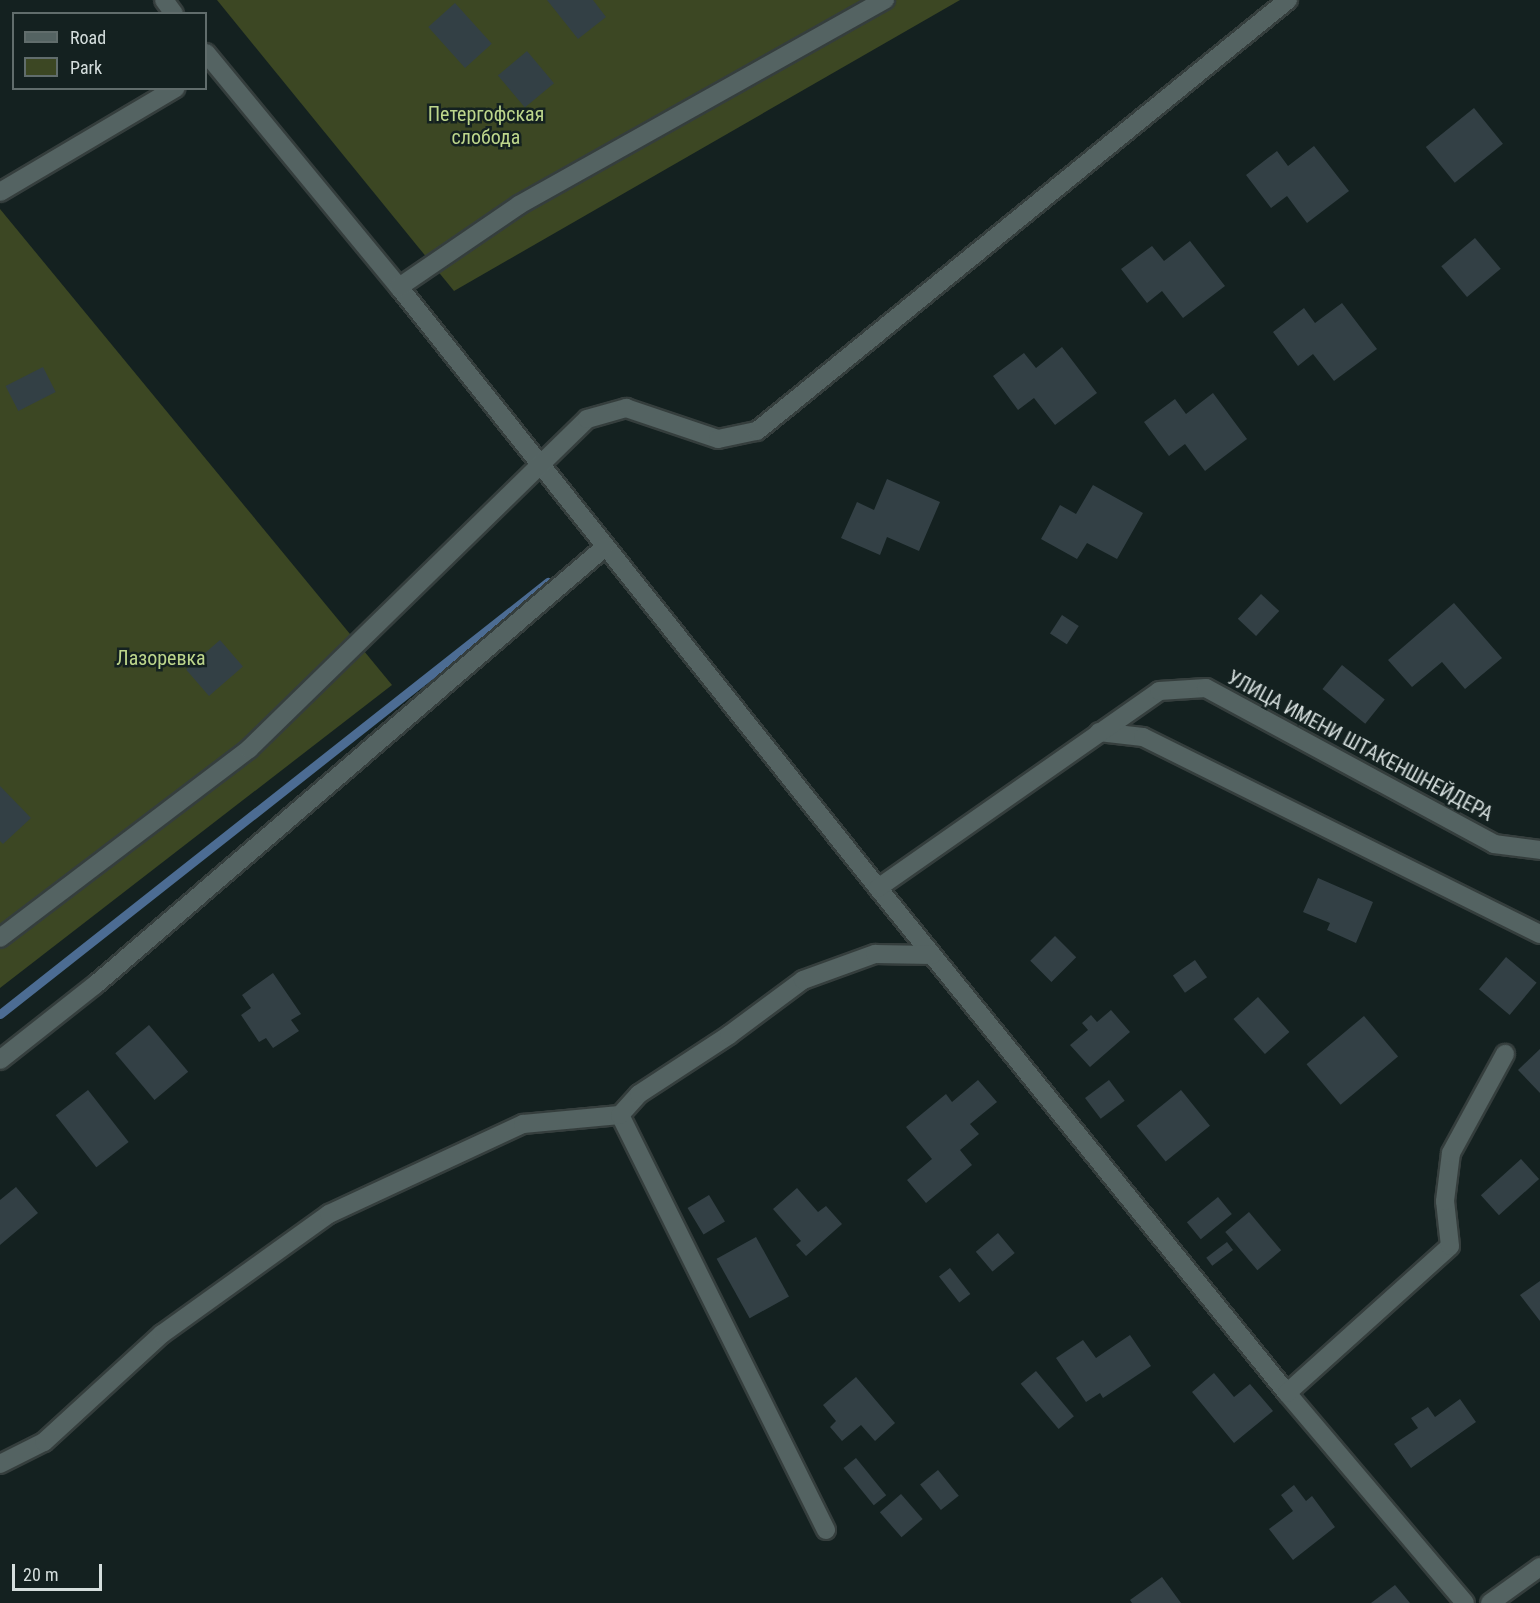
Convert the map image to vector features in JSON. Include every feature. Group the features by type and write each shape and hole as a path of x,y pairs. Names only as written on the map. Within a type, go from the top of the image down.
{"street":[{"path":"399,286 519,205 885,0"},
{"path":"0,938 249,748 587,418 626,408 718,439 757,431 1288,0"},
{"path":"209,63 399,286 540,466 932,955 1287,1393 1465,1603"},
{"path":"0,192 173,90"},
{"path":"0,1060 105,977 605,547"},
{"name":"УЛИЦА ИМЕНИ ШТАКЕНШНЕЙДЕРА","path":"1099,732 1159,692 1206,688 1494,844 1540,850"},
{"path":"878,888 1099,732 1143,736 1540,934"},
{"path":"0,1464 44,1442 162,1334 329,1214 523,1124 620,1115 639,1094 729,1035 803,980 875,954 932,955"},
{"path":"1287,1393 1450,1246 1445,1201 1451,1154 1505,1054"},
{"path":"620,1115 826,1530"},
{"path":"1490,1603 1540,1567"}],"green space":[{"name":"Петергофская слобода","path":"217,0 960,0 454,291"},
{"name":"Лазоревка","path":"0,209 392,685 0,988"}],"building":[{"path":"547,0 593,0 606,17 578,39"},
{"path":"455,3 492,44 465,68 428,27"},
{"path":"527,51 554,83 525,108 498,75"},
{"path":"1474,108 1503,144 1455,183 1426,147"},
{"path":"1314,146 1349,191 1307,223 1287,196 1271,208 1246,175 1277,151 1288,166"},
{"path":"1475,238 1501,269 1467,297 1441,266"},
{"path":"1190,241 1225,286 1183,318 1162,291 1147,303 1121,269 1152,246 1164,261"},
{"path":"1342,303 1377,349 1334,381 1313,354 1298,366 1273,332 1304,308 1315,323"},
{"path":"1062,347 1097,393 1055,425 1034,398 1018,410 993,376 1024,353 1036,368"},
{"path":"43,367 56,392 18,411 6,386"},
{"path":"1213,393 1247,439 1205,471 1185,444 1169,456 1144,422 1175,399 1186,414"},
{"path":"887,479 940,502 919,551 887,537 880,555 841,538 857,502 874,510"},
{"path":"1093,485 1143,513 1117,559 1087,543 1077,559 1041,539 1060,505 1076,514"},
{"path":"1261,594 1279,611 1256,636 1238,619"},
{"path":"1454,603 1502,658 1465,689 1442,662 1412,687 1388,660"},
{"path":"1062,615 1079,626 1067,644 1050,633"},
{"path":"220,640 243,666 209,696 186,670"},
{"path":"1342,665 1385,700 1365,724 1322,689"},
{"path":"0,786 31,818 3,844 0,841"},
{"path":"1318,878 1373,902 1356,943 1327,930 1330,923 1303,912"},
{"path":"1055,936 1076,957 1051,982 1030,961"},
{"path":"1506,957 1537,983 1510,1015 1479,989"},
{"path":"1195,960 1207,977 1185,993 1173,975"},
{"path":"273,973 301,1014 291,1020 299,1031 273,1048 266,1038 259,1042 241,1015 251,1008 242,995"},
{"path":"1258,997 1289,1032 1265,1054 1233,1019"},
{"path":"1111,1010 1130,1032 1090,1067 1070,1045 1088,1030 1082,1023 1091,1015 1097,1022"},
{"path":"1364,1016 1398,1057 1341,1105 1307,1064"},
{"path":"149,1025 188,1072 155,1100 115,1053"},
{"path":"1540,1049 1540,1093 1518,1070"},
{"path":"978,1080 997,1102 970,1124 979,1134 960,1150 972,1165 926,1203 907,1180 932,1159 906,1127 946,1094 952,1102"},
{"path":"1109,1080 1125,1101 1101,1119 1085,1098"},
{"path":"88,1090 129,1142 96,1167 56,1115"},
{"path":"1181,1090 1210,1126 1166,1162 1137,1126"},
{"path":"1521,1159 1539,1179 1499,1215 1481,1195"},
{"path":"16,1187 38,1213 0,1245 0,1200"},
{"path":"797,1188 818,1212 826,1206 842,1224 806,1256 796,1245 801,1241 773,1209"},
{"path":"709,1195 725,1222 704,1234 688,1208"},
{"path":"1218,1197 1232,1214 1201,1239 1187,1222"},
{"path":"1249,1212 1281,1250 1257,1270 1225,1232"},
{"path":"998,1233 1015,1253 992,1272 976,1252"},
{"path":"756,1237 789,1296 750,1318 717,1259"},
{"path":"1227,1242 1233,1250 1212,1266 1206,1258"},
{"path":"950,1268 970,1294 959,1303 939,1277"},
{"path":"1540,1281 1540,1321 1520,1295"},
{"path":"1130,1335 1151,1366 1103,1398 1100,1393 1086,1402 1056,1358 1083,1340 1096,1358"},
{"path":"1036,1371 1074,1416 1059,1429 1021,1384"},
{"path":"1214,1373 1234,1397 1250,1384 1273,1411 1234,1443 1192,1392"},
{"path":"856,1377 895,1423 875,1441 861,1425 842,1441 830,1427 836,1421 823,1405"},
{"path":"1460,1399 1476,1422 1411,1468 1394,1444 1418,1428 1411,1418 1428,1407 1435,1417"},
{"path":"856,1458 886,1495 874,1505 844,1468"},
{"path":"938,1470 959,1496 941,1510 920,1484"},
{"path":"1294,1485 1306,1501 1312,1496 1335,1527 1293,1560 1269,1529 1293,1511 1281,1495"},
{"path":"901,1494 923,1519 902,1537 880,1512"},
{"path":"1162,1577 1181,1603 1132,1603 1130,1600"},
{"path":"1395,1585 1410,1603 1371,1603"}],"waterway":[{"path":"0,1014 548,582"}]}
